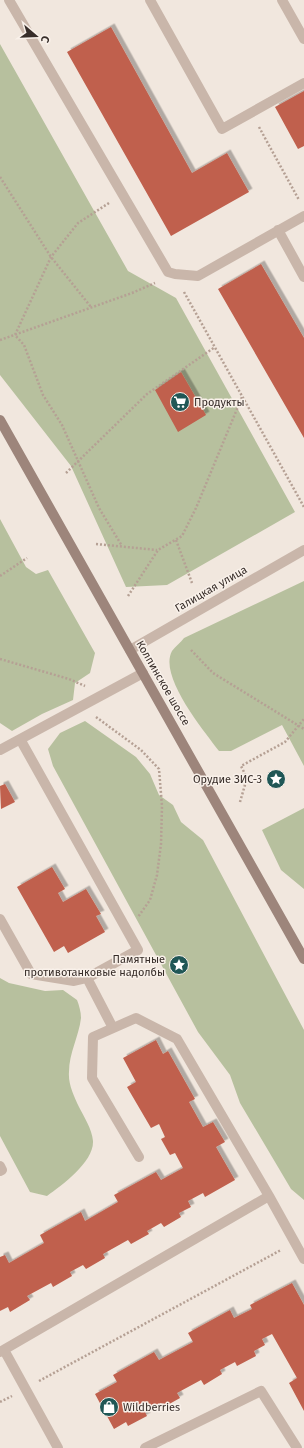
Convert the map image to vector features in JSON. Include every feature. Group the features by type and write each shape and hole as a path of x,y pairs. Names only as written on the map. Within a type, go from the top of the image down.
{"main road":[{"name":"Колпинское шоссе","path":"0,420 304,959"}],"street":[{"path":"9,0 168,272 198,276 304,216"},
{"path":"150,0 222,129 304,83"},
{"path":"282,0 304,39"},
{"path":"278,230 304,276"},
{"name":"Галицкая улица","path":"130,650 304,550"},
{"path":"0,750 143,673"},
{"path":"0,919 31,974 74,981 87,978 138,950 20,739"},
{"path":"87,978 113,1028"},
{"path":"139,1157 92,1078 94,1036 136,1018 178,1038 269,1196 299,1241 304,1260"},
{"path":"0,1166 2,1170 0,1172"},
{"path":"58,1448 25,1388 2,1351 269,1196"},
{"path":"146,1448 261,1391 297,1448"}],"path":[{"path":"255,121 301,203"},
{"path":"0,177 51,257 92,308"},
{"path":"15,335 51,257 78,222 123,194"},
{"path":"0,340 132,293 175,274 304,507"},
{"path":"15,335 24,345 43,395 62,425 99,508 122,546"},
{"path":"66,473 147,394 215,347"},
{"path":"128,596 158,550 182,536 196,508 242,396"},
{"path":"176,540 192,583"},
{"path":"96,544 158,550"},
{"path":"0,576 27,558"},
{"path":"191,650 213,673 304,729"},
{"path":"0,658 69,679 85,686"},
{"path":"82,705 99,720 141,750 159,769 162,814 161,844 157,875 150,900 127,931"},
{"path":"240,802 247,778 241,766 285,742 304,719"},
{"path":"0,1402 299,1241"}],"green space":[{"path":"0,44 128,271 176,298 295,512 167,585 126,587 71,466 0,375"},
{"path":"0,519 26,567 36,574 48,570 95,653 90,673 75,683 73,700 42,714 12,731 0,723"},
{"path":"304,581 304,766 282,725 231,751 219,751 194,718 177,689 171,674 169,662 172,651 184,638"},
{"path":"85,721 136,757 150,774 159,795 173,805 181,822 203,840 304,1030 304,1200 291,1189 240,1103 230,1075 198,1032 53,766 48,749 60,733"},
{"path":"304,808 304,889 281,870 262,830"},
{"path":"0,978 9,983 45,991 63,990 77,1000 80,1011 80,1025 69,1065 69,1076 73,1094 91,1132 93,1141 92,1149 83,1165 61,1186 47,1196 30,1192 0,1136"}],"building":[{"path":"111,27 192,173 227,153 249,192 171,236 67,52"},
{"path":"304,91 304,146 298,149 275,107"},
{"path":"261,264 304,338 304,438 218,289"},
{"name":"Продукты","path":"181,372 206,415 178,432 155,390"},
{"path":"5,784 15,802 1,809 0,786"},
{"path":"52,867 65,889 58,893 63,902 86,889 101,914 96,916 105,932 68,953 64,946 54,952 17,887"},
{"path":"156,1040 163,1054 168,1051 195,1099 189,1102 203,1127 213,1122 225,1142 216,1147 235,1180 205,1197 203,1193 188,1201 191,1207 179,1213 181,1217 164,1227 161,1223 147,1231 149,1234 131,1244 128,1240 103,1254 105,1258 86,1269 83,1265 70,1272 72,1276 53,1287 51,1283 27,1296 30,1300 10,1312 8,1307 0,1311 0,1257 5,1255 9,1263 44,1243 40,1235 81,1212 85,1221 118,1202 114,1195 156,1172 161,1180 183,1168 175,1153 170,1155 161,1139 165,1137 159,1124 151,1128 127,1087 136,1082 123,1058"},
{"path":"292,1283 304,1305 304,1411 289,1383 297,1378 272,1334 262,1339 265,1345 254,1351 256,1356 237,1366 235,1362 220,1370 222,1374 204,1385 201,1380 177,1393 180,1398 164,1407 161,1403 145,1412 147,1416 128,1426 126,1422 114,1429 95,1394 117,1382 113,1375 154,1352 159,1360 193,1342 188,1333 230,1310 234,1318 252,1309 250,1305"}],"place":[{"name":"Продукты","path":"180,402"},
{"name":"Орудие ЗИС-3","path":"276,779"},
{"name":"Памятные противотанковые надолбы","path":"179,965"},
{"name":"Wildberries","path":"109,1407"}]}
